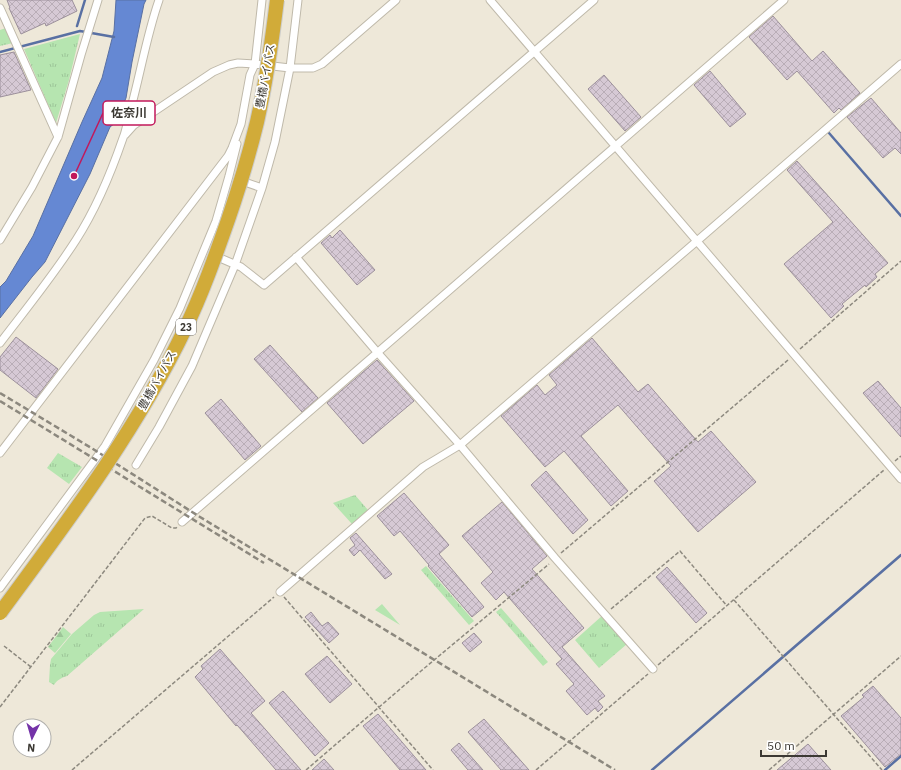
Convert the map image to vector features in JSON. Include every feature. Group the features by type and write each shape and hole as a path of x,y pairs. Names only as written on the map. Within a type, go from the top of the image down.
{"highway":[{"name":"豊橋バイパス","path":"0,604 41,550 127,424 149,386 180,326 207,263 238,174 252,120 272,0"},
{"name":"豊橋バイパス","path":"0,613 97,479 153,389 186,329 212,266 243,175 257,121 270,55 277,0"}],"street":[{"path":"0,240 32,187 58,137 98,0"},
{"path":"0,343 51,276 76,240 111,173 124,137 151,23 159,0"},
{"path":"0,588 105,446 154,360 180,308 216,221 236,150 250,75 256,64 262,0"},
{"path":"136,465 159,427 192,366 235,265 262,188 275,142 290,68 298,0"},
{"path":"124,137 134,125 213,72 229,65 238,63 290,68 313,68 322,64 396,0"},
{"path":"490,0 901,479"},
{"path":"204,251 241,267 264,285 594,0"},
{"path":"182,522 784,0"},
{"path":"0,8 58,137"},
{"path":"280,592 423,467 460,445 901,64"},
{"path":"0,453 228,156 241,124"},
{"path":"229,176 262,188"},
{"path":"296,257 653,669"}],"path":[{"path":"306,770 556,558 901,261"},
{"path":"536,770 901,456"},
{"path":"0,708 145,518 152,516 172,528 176,528 182,522"},
{"path":"605,615 680,551 727,606"},
{"path":"72,770 280,592 433,770"},
{"path":"734,600 882,770"},
{"path":"4,646 31,667"},
{"path":"769,770 901,656"}],"green space":[{"path":"6,28 13,43 0,46 0,30"},
{"path":"80,34 69,80 56,123 24,49"},
{"path":"58,453 82,467 69,484 47,468"},
{"path":"355,495 368,510 352,524 333,503"},
{"path":"426,566 474,621 469,625 421,570"},
{"path":"382,604 400,625 375,610"},
{"path":"501,608 548,662 543,666 496,612"},
{"path":"144,609 67,676 59,679 54,685 49,682 51,659 72,634 94,615 100,612"},
{"path":"603,615 627,644 599,668 575,640"},
{"path":"63,627 71,634 55,653 48,647"}],"water":[{"path":"116,0 146,0 132,62 126,98 115,123 110,127 90,174 45,262 0,318 0,287 6,281 33,236 102,78 114,31"}],"building":[{"path":"7,0 72,0 77,11 46,26 45,23 21,34"},
{"path":"773,16 812,61 823,51 860,93 841,110 839,108 834,113 797,71 787,80 749,37"},
{"path":"14,52 31,90 0,97 0,55"},
{"path":"710,71 746,114 730,127 694,85"},
{"path":"604,75 641,117 625,131 588,89"},
{"path":"871,98 901,133 901,154 895,148 883,158 847,117"},
{"path":"797,161 888,263 875,274 877,277 866,287 865,285 842,304 844,306 831,318 784,264 833,222 787,170"},
{"path":"340,230 375,270 357,285 321,243 330,235 332,238"},
{"path":"16,337 58,369 36,398 0,370 0,357"},
{"path":"592,338 638,392 648,384 698,442 711,431 756,482 698,532 654,481 671,466 618,405 581,436 628,491 611,506 564,451 545,467 501,416 537,385 545,395 557,385 549,375"},
{"path":"270,345 318,398 302,412 254,359"},
{"path":"377,360 414,401 363,444 327,403"},
{"path":"878,381 901,408 901,437 863,393"},
{"path":"221,399 261,446 245,460 205,413"},
{"path":"546,471 588,520 573,534 531,485"},
{"path":"404,493 449,545 439,554 484,607 472,617 400,531 394,536 377,516"},
{"path":"502,502 547,556 532,569 584,628 562,647 605,696 598,701 603,707 598,712 595,708 587,715 566,691 574,684 556,664 562,659 504,592 496,600 481,583 493,572 462,536"},
{"path":"356,533 392,574 385,579 360,550 354,556 349,550 355,545 350,538"},
{"path":"667,567 707,613 696,623 656,577"},
{"path":"311,612 322,626 328,622 339,634 329,643 305,617"},
{"path":"474,633 482,642 470,652 462,643"},
{"path":"220,649 265,701 251,713 301,770 276,770 237,725 236,726 195,677 203,669 201,666"},
{"path":"327,656 352,684 330,703 305,674"},
{"path":"873,686 901,718 901,754 885,767 841,716 864,697 862,695"},
{"path":"283,691 329,743 315,756 269,703"},
{"path":"378,714 426,770 400,770 363,726"},
{"path":"484,719 529,770 501,770 468,732"},
{"path":"459,743 483,770 468,770 451,750"},
{"path":"808,744 831,770 777,770"},
{"path":"324,759 334,770 312,770"}],"waterway":[{"path":"77,26 85,0"},
{"path":"0,52 80,31 114,37"},
{"path":"829,133 901,216"},
{"path":"652,770 901,555"},
{"path":"885,770 901,756"}],"railway":[{"path":"0,393 615,770"},
{"path":"0,401 264,563"}],"place":[{"name":"佐奈川","path":"74,176"}]}
